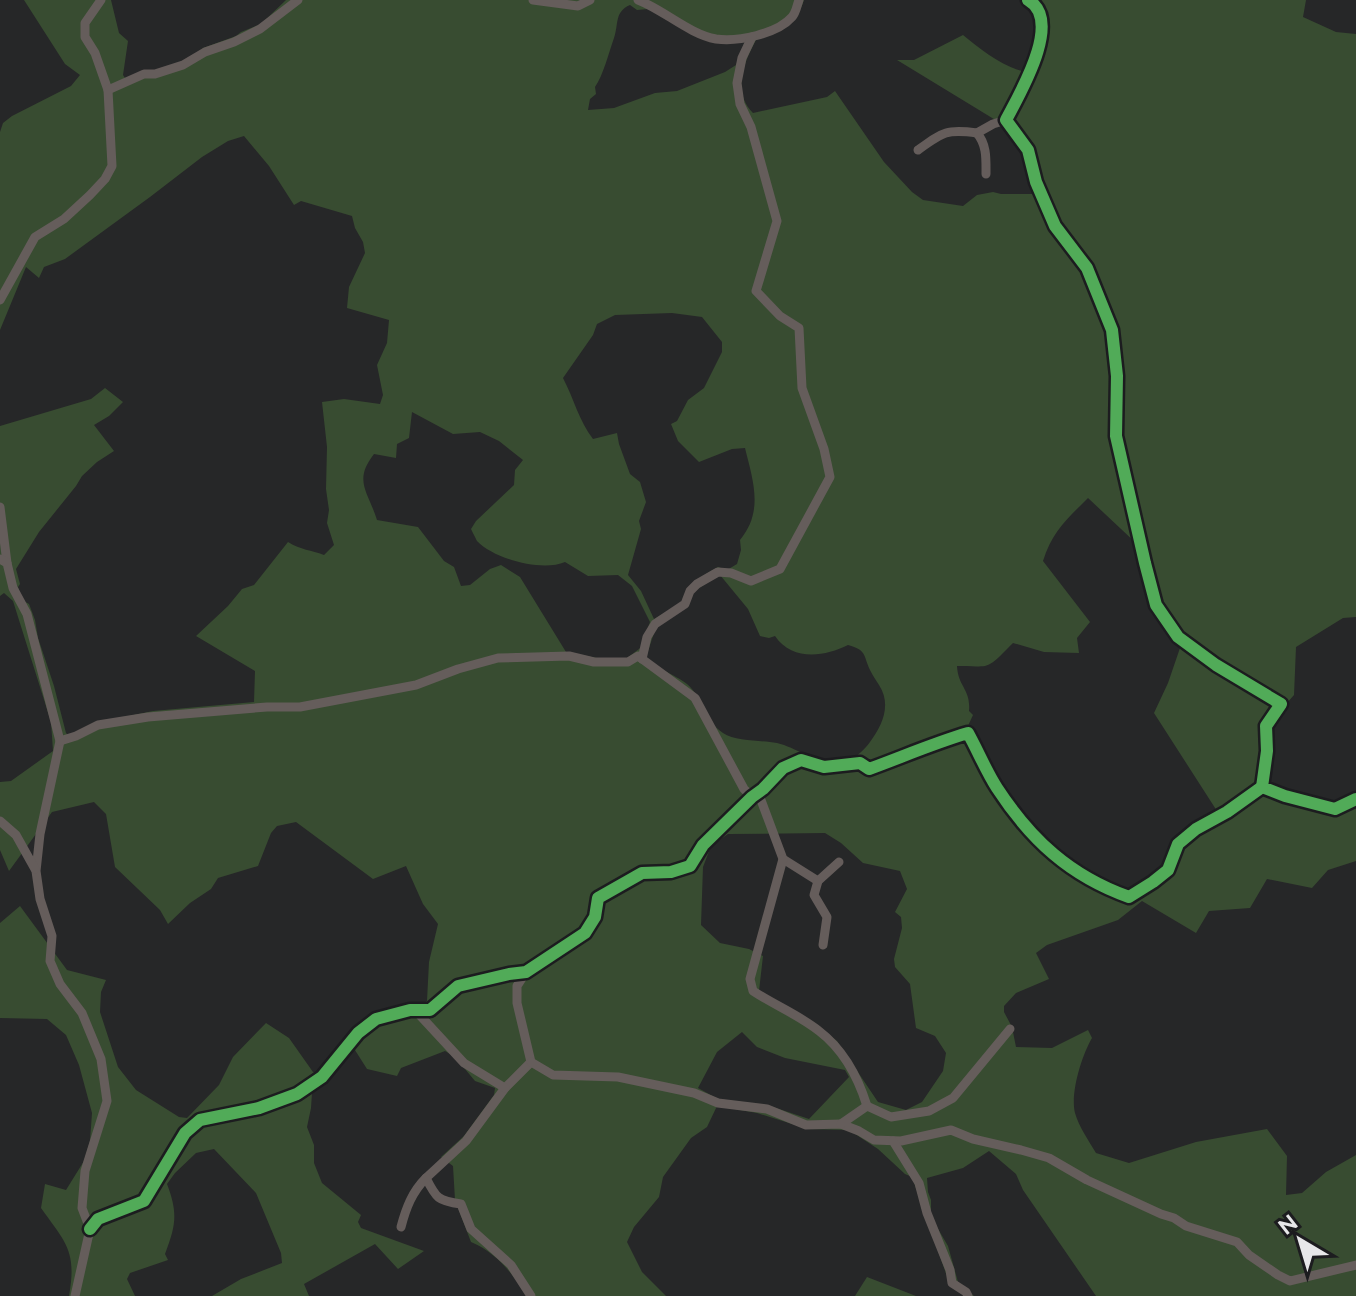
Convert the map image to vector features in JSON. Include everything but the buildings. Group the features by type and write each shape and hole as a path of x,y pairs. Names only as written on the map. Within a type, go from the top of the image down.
{"street":[{"path":"0,300 35,237 64,219 105,179 112,166 108,90 95,53 85,37 85,23 101,0"},
{"path":"108,90 144,74 155,74 183,65 205,52 234,42 260,29 298,0"},
{"path":"533,0 578,6 590,0"},
{"path":"643,1 689,28 716,39 752,37 774,31 793,16 799,0"},
{"path":"918,150 937,136 953,130 977,133 1006,120 1029,76 1041,41 1042,17 1035,4 1028,0"},
{"path":"642,659 647,637 655,624 685,604 690,591 697,584 718,572 731,573 751,581 780,569 830,477 824,449 802,388 799,328 780,316 756,291 777,221 751,127 740,104 737,83 742,58 752,37"},
{"path":"1006,120 1028,150 1036,182 1055,226 1087,268 1112,330 1117,376 1116,436 1156,605 1178,637 1216,665 1281,704 1266,726 1267,751 1262,787 1196,829 1178,844 1168,870 1129,897 1104,888 1068,866 1035,838 996,786 968,733 936,742 869,769 860,763 824,767 801,760 783,768 755,794 703,845 690,866 671,872 642,873 598,898 595,917 585,933 526,972 517,986 517,1003 531,1062 553,1075 618,1077 694,1093 718,1103 767,1109 806,1125 841,1124 874,1140 901,1141 951,1130 973,1139 1049,1158 1087,1180 1186,1226 1237,1242 1249,1255 1290,1281 1356,1265"},
{"path":"977,133 985,149 986,174"},
{"path":"0,507 4,561 13,588 27,614 60,741 40,834 36,871 40,899 52,936 50,961 60,984 82,1013 101,1059 107,1101 85,1171 82,1208 90,1229"},
{"path":"60,741 98,725 148,717 300,707 337,700 416,685 498,658 569,656 594,662 628,662 638,656 695,698 744,789 755,794 783,859 818,881"},
{"path":"1262,787 1335,809 1356,799"},
{"path":"0,821 16,835 36,871"},
{"path":"783,859 750,979 753,991 820,1031 847,1059 867,1106 891,1117 929,1111 941,1105 953,1098 1010,1029"},
{"path":"823,945 827,917 814,895 818,881 839,862"},
{"path":"75,1296 90,1229 98,1219 144,1201 185,1133 200,1120 259,1108 297,1094 322,1077 358,1033 376,1019 415,1010 430,1010 458,986 526,972"},
{"path":"415,1010 464,1063 505,1088"},
{"path":"401,1227 416,1189 466,1141 505,1088 531,1062"},
{"path":"841,1124 867,1106"},
{"path":"893,1141 919,1183 952,1283 968,1296"},
{"path":"426,1178 434,1195 444,1202 461,1204 471,1229 511,1265 531,1296"}],"green space":[{"path":"24,0 111,0 119,33 128,41 125,78 174,65 203,48 261,24 286,0 804,0 791,23 756,40 747,59 741,87 753,113 827,97 835,91 884,162 912,192 923,200 963,206 977,195 993,192 1044,194 1031,155 1033,143 897,60 914,60 963,35 1001,62 1026,72 1039,27 1035,11 1022,0 1306,0 1303,17 1336,32 1356,34 1356,617 1343,618 1296,647 1294,695 1271,729 1268,783 1294,795 1339,802 1356,794 1356,861 1328,870 1312,888 1267,879 1250,908 1209,911 1196,933 1142,901 1118,920 1047,945 1036,953 1049,979 1016,993 1004,1006 1004,1012 1012,1027 1016,1047 1052,1048 1088,1030 1092,1038 1078,1074 1074,1105 1079,1123 1096,1153 1129,1163 1196,1142 1267,1129 1287,1156 1286,1195 1302,1193 1326,1172 1356,1155 1356,1296 1096,1296 1023,1190 1016,1174 989,1151 963,1168 927,1178 931,1217 948,1246 958,1282 974,1296 965,1296 949,1282 912,1177 878,1149 849,1130 808,1129 757,1113 717,1106 707,1127 691,1138 663,1177 659,1197 634,1227 627,1242 642,1272 666,1296 527,1296 503,1264 471,1242 455,1200 453,1166 441,1157 464,1136 494,1095 495,1088 475,1081 455,1057 445,1051 401,1068 397,1076 367,1069 353,1047 312,1093 307,1127 314,1145 314,1163 322,1183 361,1215 358,1222 361,1228 424,1251 398,1269 375,1244 304,1284 309,1296 212,1296 241,1279 282,1263 281,1253 256,1193 214,1149 196,1153 167,1184 174,1219 165,1254 168,1260 130,1273 127,1279 135,1296 69,1296 72,1268 67,1248 41,1208 45,1184 66,1190 84,1161 90,1141 92,1113 79,1065 66,1035 47,1019 0,1018 0,923 20,906 67,970 106,980 101,992 100,1012 118,1067 136,1090 179,1117 187,1118 219,1085 233,1057 266,1023 289,1038 318,1075 353,1033 372,1019 373,1014 418,1007 427,1001 429,962 438,924 423,904 406,866 373,879 296,822 277,826 271,833 258,866 218,878 211,889 168,924 160,910 115,867 106,814 94,802 52,812 9,871 0,850 0,782 11,781 53,751 51,722 13,601 4,593 0,596 0,426 91,399 105,388 123,402 94,425 114,451 82,476 39,532 16,569 18,587 35,620 66,733 68,735 100,722 153,711 254,702 255,671 196,636 242,589 254,585 288,542 324,555 334,545 327,523 327,447 322,402 344,399 380,404 383,395 377,365 387,343 389,320 347,308 349,287 365,253 352,216 301,201 294,205 269,166 244,136 228,141 202,157 65,259 44,267 39,278 26,267 0,330 0,132 3,123 12,116 71,86 80,75 65,64","holes":["630,5 637,10 648,9 703,39 745,41 736,65 677,91 655,93 614,108 588,110 606,64 619,15","672,313 702,317 722,342 722,352 704,388 688,400 677,421 671,424 678,441 699,462 732,449 745,448 753,484 752,518 740,540 737,564 727,570 718,567 707,574 692,585 683,602 654,619 641,591 628,575 646,502 640,482 630,474 617,433 593,439 563,378 593,335 597,324 615,315","412,412 453,434 480,432 499,441 523,460 515,470 514,485 471,529 477,541 495,553 519,562 544,565 565,562 588,576 618,575 632,586 650,622 643,646 627,658 597,658 566,652 520,577 501,565 490,569 470,585 461,586 454,567 444,561 418,527 377,520 364,486 364,472 374,454 396,458 397,444 409,438","1088,498 1137,544 1158,613 1180,648 1154,713 1217,811 1187,826 1173,843 1163,870 1132,892 1102,883 1060,854 1008,794 967,728 973,715 969,711 957,666 989,664 1013,643 1044,652 1079,653 1077,638 1090,622 1043,561 1061,526","720,575 748,609 760,636 775,636 790,650 799,653 819,654 848,645 858,649 864,654 885,700 882,722 870,742 854,758 828,762 785,745 723,733 687,684 646,657 656,627 688,606 694,591","825,833 863,863 900,871 907,889 895,912 901,917 902,928 895,967 910,984 916,1028 935,1036 946,1053 943,1071 922,1102 906,1110 878,1102 837,1041 814,1023 759,991 763,956 749,949 720,943 701,925 703,867 711,846 728,834","742,1032 757,1047 785,1058 845,1070 849,1077 809,1119 767,1105 718,1099 698,1088 717,1052"]},
{"path":"867,1277 916,1296 855,1296"}],"cycle path":[{"path":"1028,0 1038,10 1042,24 1040,40 1028,76 1006,120 1028,150 1036,182 1055,226 1087,268 1112,330 1117,376 1116,436 1156,605 1178,637 1216,665 1281,704 1266,726 1267,751 1262,787 1335,809 1356,799"},
{"path":"90,1229 98,1219 144,1201 185,1133 200,1120 259,1108 297,1094 322,1077 358,1033 376,1019 410,1010 430,1010 458,986 526,972 585,933 595,917 598,898 642,873 671,872 690,866 703,845 752,797 783,768 801,760 824,767 860,763 869,769 968,733 997,788 1038,840 1070,867 1129,897 1168,870 1178,844 1196,829 1262,787"}]}
